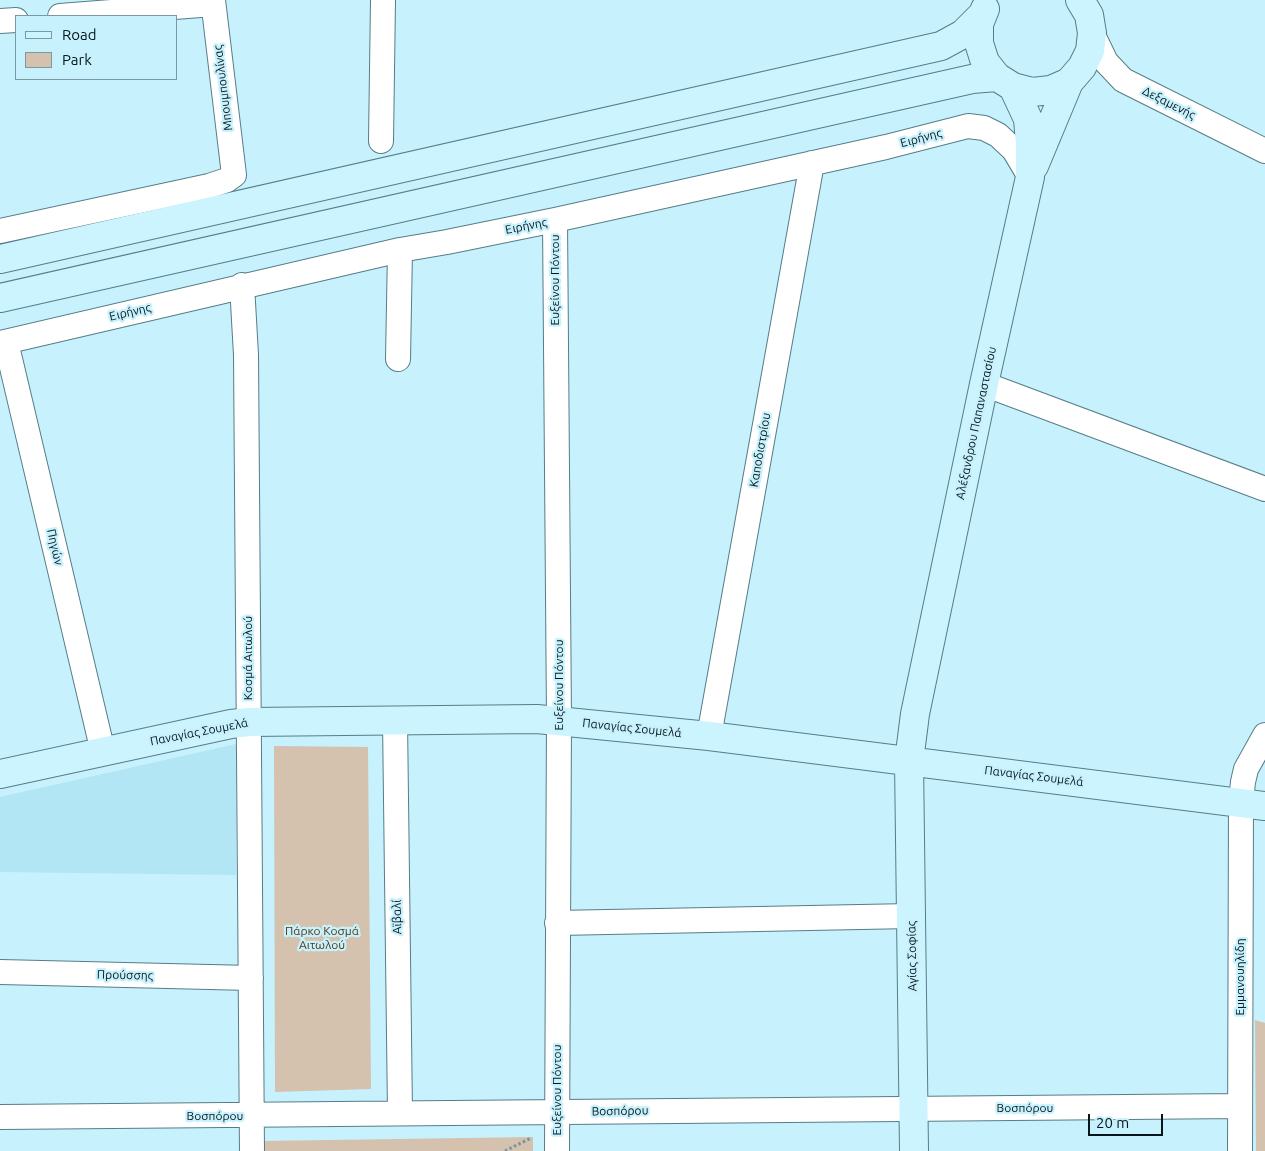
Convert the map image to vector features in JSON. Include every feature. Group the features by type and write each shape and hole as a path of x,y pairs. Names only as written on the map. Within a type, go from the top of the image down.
{"street":[{"path":"381,141 383,0"},
{"path":"1030,177 1069,82 1082,68 1090,51 1092,33 1089,15 1080,0"},
{"path":"71,15 213,2"},
{"name":"Μπουμπουλίνας","path":"0,231 209,186 227,180 234,175 213,2"},
{"path":"0,258 941,46 963,34 987,5"},
{"name":"Αλέξανδρου Παπαναστασίου","path":"909,761 915,714 984,384 1030,177 1028,119 1005,82 985,62 979,43 979,24 987,5"},
{"path":"0,21 15,20"},
{"name":"Δεξαμενής","path":"1092,33 1106,62 1123,80 1265,151"},
{"path":"0,298 972,79 1005,82 1032,92 1051,90 1069,82"},
{"name":"Ειρήνης","path":"3,342 400,250 555,220 968,126 984,128 998,135 1014,150 1030,177"},
{"name":"Καποδιστρίου","path":"709,736 812,163"},
{"name":"Ευξείνου Πόντου","path":"555,220 559,720 557,1151"},
{"path":"398,359 400,250"},
{"name":"Κοσμά Αιτωλού","path":"242,286 246,356 252,1151"},
{"name":"Πηγών","path":"3,342 103,752"},
{"path":"984,384 1265,489"},
{"name":"Παναγίας Σουμελά","path":"0,774 231,724 249,722 518,718 559,720 709,736 1253,804"},
{"name":"Αϊβαλί","path":"395,720 400,1113"},
{"name":"Εμμανουηλίδη","path":"1240,1151 1239,1106 1253,804 1242,782 1246,769 1265,735"},
{"name":"Αγίας Σοφίας","path":"909,761 914,1151"},
{"path":"558,923 911,916"},
{"name":"Προύσσης","path":"0,972 251,978"},
{"name":"Βοσπόρου","path":"0,1117 1239,1106"}],"shaded area":[{"path":"236,744 236,875 0,872 0,797"}],"green space":[{"name":"Πάρκο Κοσμά Αιτωλού","path":"274,746 368,747 371,1089 275,1092"},
{"path":"1255,1020 1265,1023 1265,1151 1256,1151"},
{"path":"533,1137 533,1151 262,1151 262,1141"}]}
